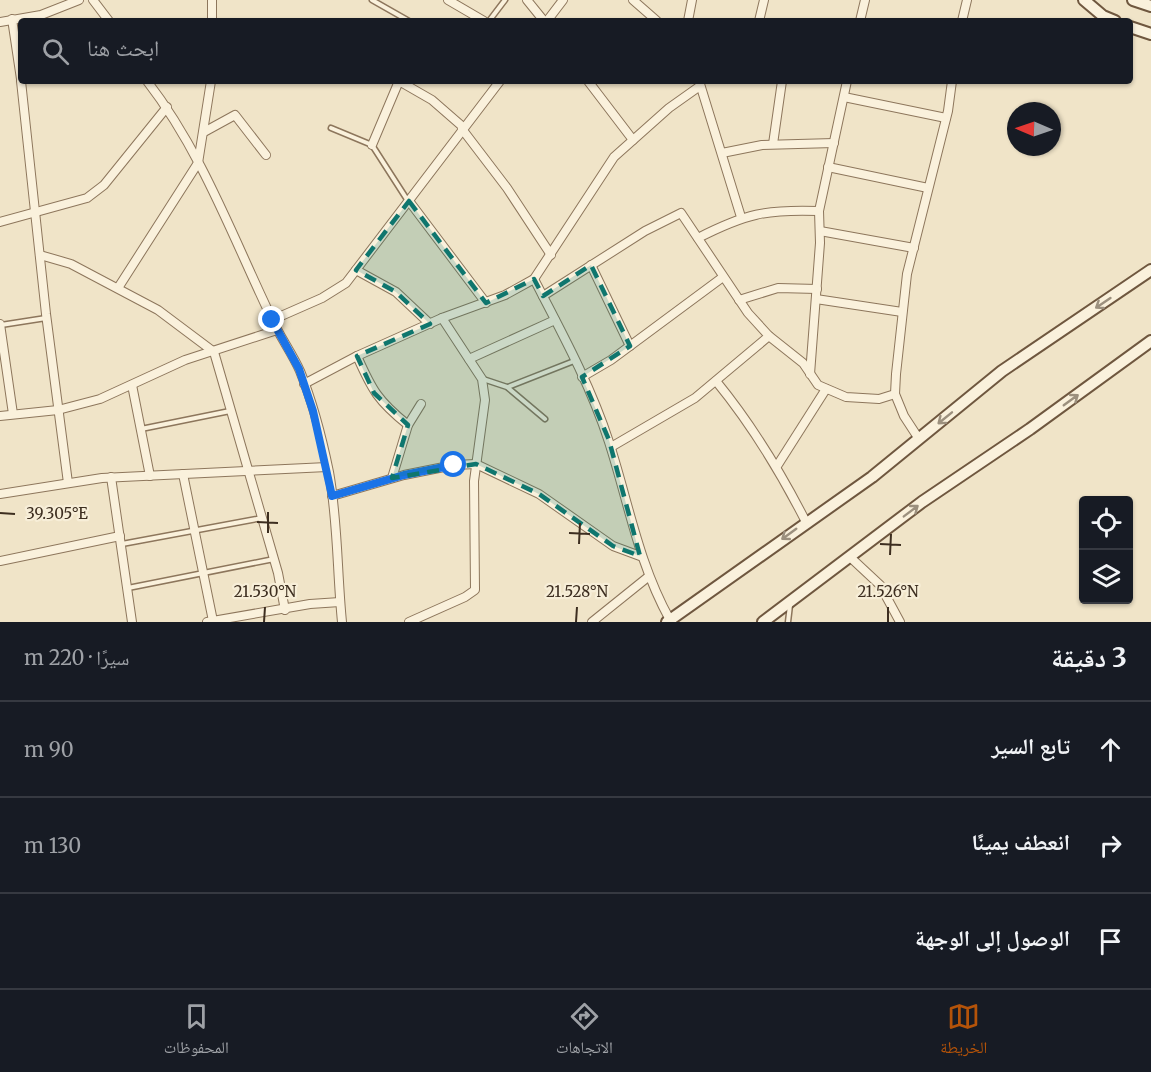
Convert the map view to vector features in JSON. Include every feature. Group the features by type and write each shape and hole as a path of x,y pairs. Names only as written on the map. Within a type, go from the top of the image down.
{"main road":[{"path":"1084,0 1108,18"},
{"path":"1133,0 1151,6"},
{"path":"1133,28 1151,34"},
{"path":"668,621 872,477 1002,372 1151,270"},
{"path":"763,622 922,502 1030,429 1151,341"}],"street":[{"path":"19,18 41,15 79,0"},
{"path":"93,0 107,18"},
{"path":"212,0 212,18"},
{"path":"448,0 479,18"},
{"path":"527,0 542,18"},
{"path":"548,18 563,0"},
{"path":"633,0 654,18"},
{"path":"689,18 692,0"},
{"path":"760,18 764,0"},
{"path":"861,18 865,0"},
{"path":"963,18 967,0"},
{"path":"0,22 18,18"},
{"path":"12,19 18,60"},
{"path":"21,84 46,318 68,483"},
{"path":"149,84 166,107 198,163 249,265 272,320 304,384 327,467 332,496 342,622"},
{"path":"118,288 198,163 211,84"},
{"path":"372,145 398,84"},
{"path":"404,84 432,100 462,128 507,188 551,255"},
{"path":"272,320 322,298 346,283 384,229 409,201 497,84"},
{"path":"590,84 633,140"},
{"path":"304,384 357,356 442,318 486,303 534,279 614,157 699,84 741,217"},
{"path":"773,144 782,84"},
{"path":"810,374 817,289 819,211 847,84"},
{"path":"919,439 904,416 894,394 902,312 914,248 946,118 952,84"},
{"path":"844,97 946,118"},
{"path":"0,222 87,198 104,185 166,107"},
{"path":"204,132 235,115 266,155"},
{"path":"722,153 773,144 834,142"},
{"path":"828,167 928,188"},
{"path":"409,201 486,303"},
{"path":"698,238 741,217 776,210 819,211"},
{"path":"543,296 645,231 681,213 739,300 769,336 803,363 818,385 846,397 879,399 894,394"},
{"path":"820,231 914,248"},
{"path":"40,255 71,264 158,310 214,352 250,471 285,610"},
{"path":"591,265 630,346"},
{"path":"356,270 396,292 430,324"},
{"path":"582,377 630,346 723,277"},
{"path":"534,279 582,377 611,447 640,556 668,621"},
{"path":"739,300 778,288 817,289"},
{"path":"816,299 902,312"},
{"path":"410,622 465,597 475,590 476,464 485,400 482,379 442,318"},
{"path":"469,359 555,320"},
{"path":"0,325 13,414"},
{"path":"0,416 58,410 100,399 185,360 277,330"},
{"path":"611,447 670,414 716,381 769,336"},
{"path":"357,356 374,393 382,404 408,425"},
{"path":"716,381 743,413 777,465 806,522"},
{"path":"132,384 150,476"},
{"path":"777,465 826,388"},
{"path":"392,478 408,425 421,404"},
{"path":"332,496 392,478 454,465 476,464 538,494 613,546 640,556"},
{"path":"0,494 111,477 327,467"},
{"path":"183,474 203,573 210,622 340,602"},
{"path":"111,477 132,622"},
{"path":"0,561 120,540"},
{"path":"850,556 880,585 900,622"},
{"path":"592,622 648,577"}],"lane":[{"path":"372,0 404,18"},
{"path":"491,18 505,0"},
{"path":"331,128 372,145 409,201"},
{"path":"0,325 46,318"},
{"path":"507,387 574,361"},
{"path":"482,379 507,387 545,419"},
{"path":"141,429 231,411"},
{"path":"120,540 194,530 262,517"},
{"path":"127,588 274,559"},
{"path":"788,622 791,601"}],"highlighted area":[{"path":"409,201 486,303 534,279 543,296 591,265 630,346 582,377 609,440 640,556 613,546 539,494 476,464 392,478 408,425 374,393 357,356 430,324 396,292 356,270"}],"route":[{"path":"272,320 299,369 313,411 332,496 404,475 454,465"}]}
